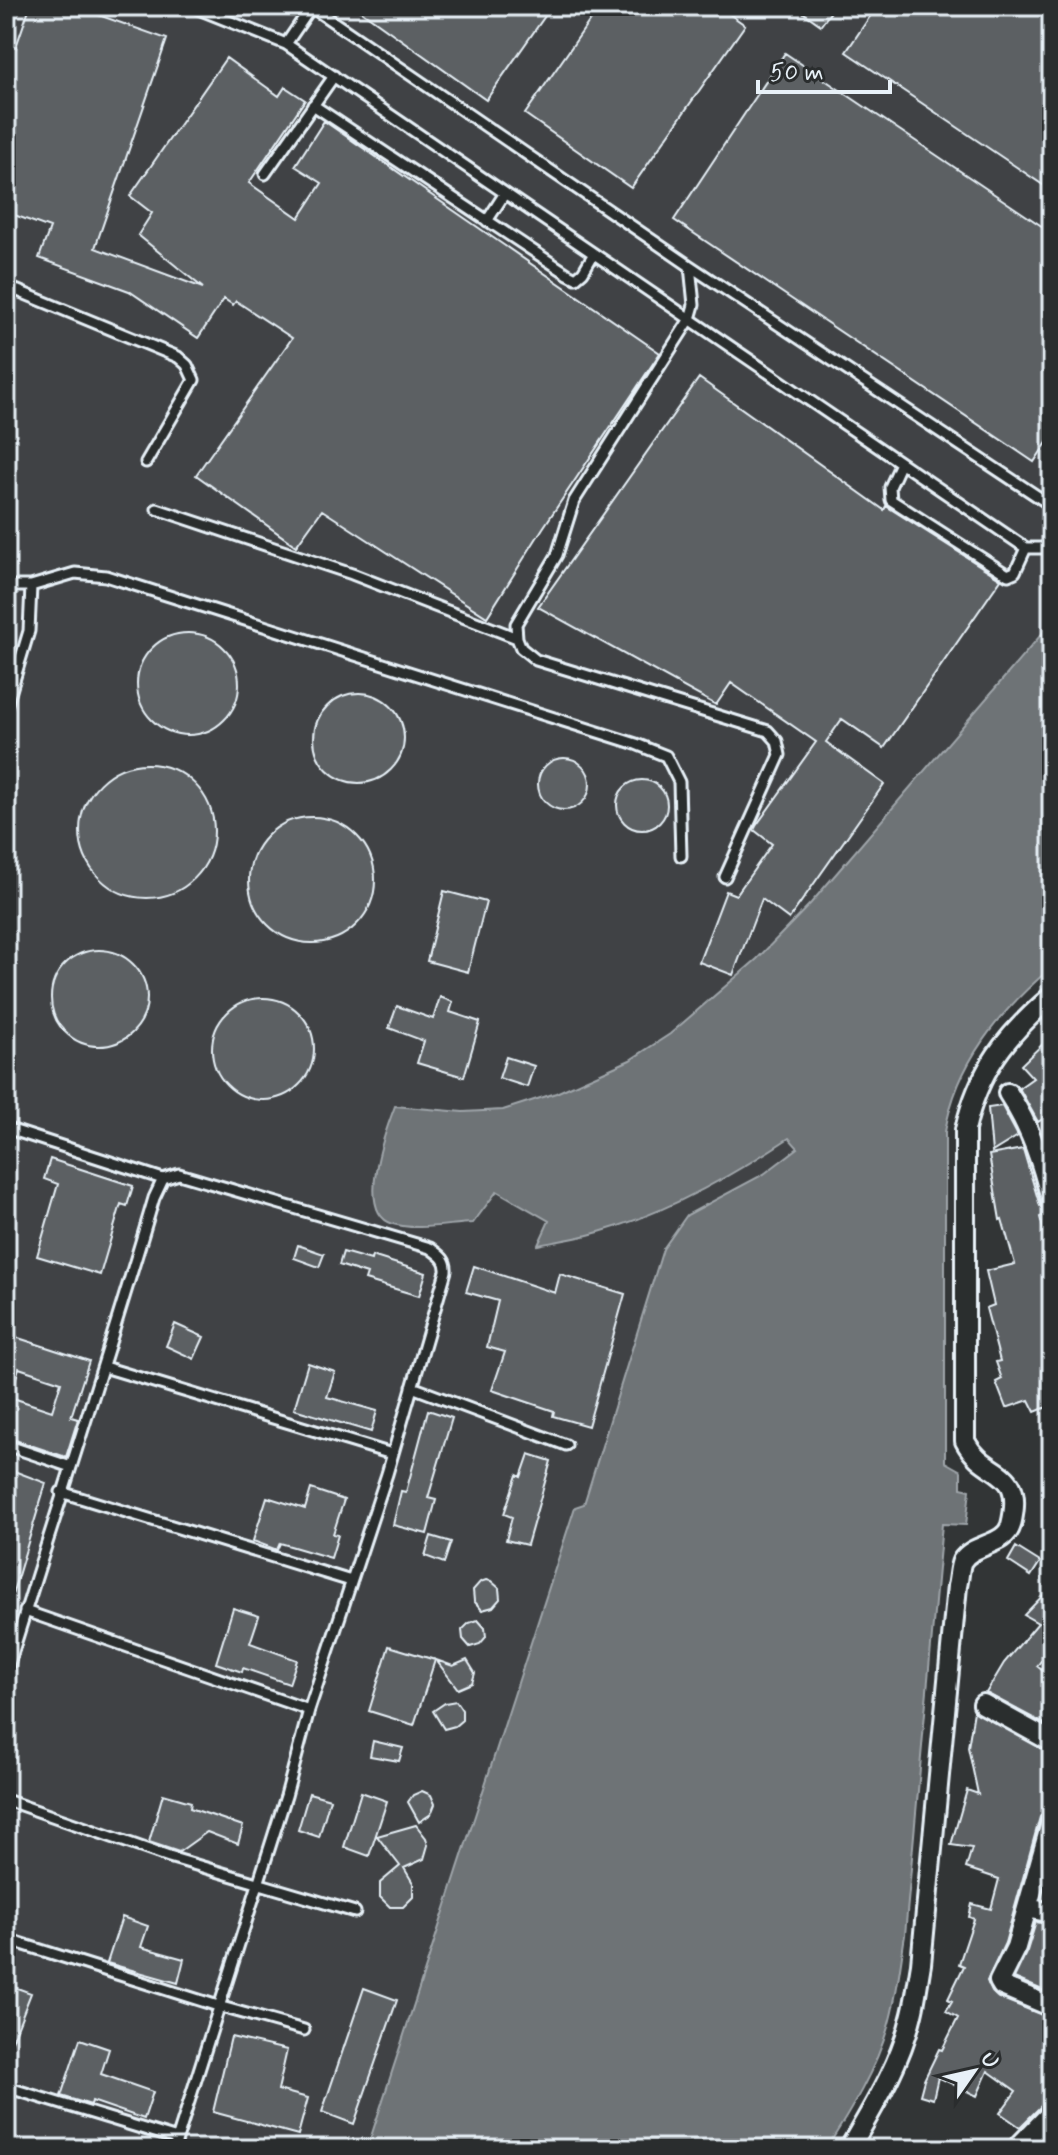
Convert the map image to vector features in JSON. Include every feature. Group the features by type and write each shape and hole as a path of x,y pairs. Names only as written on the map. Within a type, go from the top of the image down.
{"street":[{"path":"849,2149 898,2057 912,2014 921,1964 962,1562 1007,1533 1011,1526 1014,1494 1011,1482 972,1455 965,1441 965,1130 972,1098 986,1069 1016,1031 1052,996"},
{"path":"1008,1093 1023,1115 1035,1142 1052,1203"},
{"path":"983,1704 1052,1742"},
{"path":"1052,1820 1016,1947 1000,1983 1052,2007"},
{"path":"1027,1908 1052,1913"},
{"path":"1016,2149 1052,2112"}],"lane":[{"path":"191,6 286,44 1026,548 1046,548 1052,543"},
{"path":"286,44 311,6 690,266 1052,506"},
{"path":"265,174 334,76"},
{"path":"313,105 576,278 593,255"},
{"path":"487,221 505,193"},
{"path":"690,266 694,305 690,319 574,501 557,555 516,624 521,648 536,660 768,731 777,741 780,755 725,877"},
{"path":"6,286 178,357 187,365 194,380 146,462"},
{"path":"901,463 890,487 891,500 1008,575 1015,572 1026,548"},
{"path":"157,509 352,574 517,638"},
{"path":"6,586 31,586 75,573 106,576 636,744 666,756 679,782 681,856"},
{"path":"6,707 29,631 31,586"},
{"path":"6,1128 163,1179 179,1174 430,1248 447,1264 392,1454 309,1710 176,2144 6,2087"},
{"path":"6,1674 61,1492 104,1367 154,1198 163,1179"},
{"path":"104,1367 392,1454"},
{"path":"412,1387 566,1445"},
{"path":"6,1445 71,1467"},
{"path":"61,1492 351,1581"},
{"path":"25,1611 309,1710"},
{"path":"6,1800 169,1857 355,1912"},
{"path":"6,1939 304,2030"}],"shaded area":[{"path":"6,6 1052,6 1052,622 811,903 711,1001 670,1034 630,1060 556,1093 503,1110 463,1112 497,1191 550,1221 538,1244 600,1232 686,1197 749,1164 789,1137 798,1148 764,1174 687,1215 584,1505 574,1507 367,2149 6,2149"},
{"path":"1052,622 1052,967 1015,1002 983,1040 959,1083 945,1132 945,1462 961,1471 961,1488 970,1490 966,1525 942,1524 905,1935 894,2004 877,2059 826,2149 367,2149 575,1507 584,1504 663,1249 687,1215 764,1174 798,1148 789,1138 745,1166 648,1215 591,1234 538,1245 549,1221 497,1191 473,1223 412,1227 393,1224 382,1217 376,1205 376,1171 395,1106 463,1112 503,1110 556,1093 630,1060 670,1034 757,959 811,903"}],"building":[{"path":"30,6 73,6 167,39 95,248 203,288 138,235 152,213 130,196 226,58 279,96 285,87 305,100 249,183 299,218 322,183 295,166 324,121 660,353 487,617 322,510 296,546 196,475 292,338 236,301 233,305 224,299 198,338 129,291 39,258 50,228 6,212 6,76"},
{"path":"354,6 552,6 486,100"},
{"path":"600,6 718,6 745,25 631,188 525,114"},
{"path":"794,6 835,6 821,25"},
{"path":"877,6 1052,6 1052,191 846,52"},
{"path":"785,53 1052,233 1052,435 1034,462 674,220"},
{"path":"699,378 884,510 886,506 1001,579 884,748 842,719 826,742 884,784 789,919 762,899 733,975 699,962 726,891 736,895 772,844 754,830 756,826 816,742 731,683 716,705 538,607"},
{"path":"188,633 207,637 224,648 235,665 239,684 235,703 224,720 207,731 188,735 169,731 152,720 141,703 137,684 141,665 152,648 169,637"},
{"path":"350,693 368,693 384,700 397,713 404,729 404,747 397,763 384,776 368,783 350,783 334,776 321,763 314,747 314,729 321,713 334,700"},
{"path":"564,758 583,765 590,784 583,803 564,810 545,803 538,784 545,765"},
{"path":"147,764 173,769 195,783 209,805 214,831 209,857 195,879 173,893 147,898 121,893 99,879 85,857 80,831 85,805 99,783 121,769"},
{"path":"642,780 659,788 667,805 659,822 642,830 625,822 617,805 625,788"},
{"path":"312,817 336,822 357,835 370,856 375,880 370,904 357,925 336,938 312,943 288,938 267,925 254,904 249,880 254,856 267,835 288,822"},
{"path":"444,891 486,902 468,972 427,961"},
{"path":"99,950 118,953 133,964 144,979 147,998 144,1017 133,1032 118,1043 99,1046 80,1043 65,1032 54,1017 51,998 54,979 65,964 80,953"},
{"path":"440,997 453,1002 450,1012 480,1022 464,1077 417,1063 424,1041 389,1028 397,1006 433,1019"},
{"path":"263,998 282,1002 299,1013 310,1030 314,1049 310,1068 299,1085 282,1096 263,1100 244,1096 227,1085 216,1068 212,1049 216,1030 227,1013 244,1002"},
{"path":"1052,1035 1052,1113 1038,1122 1019,1088 1033,1078 1021,1065"},
{"path":"506,1057 534,1066 527,1087 499,1078"},
{"path":"1002,1106 1018,1136 992,1152 988,1108"},
{"path":"1023,1149 1040,1206 1048,1214 1040,1217 1052,1259 1052,1405 1035,1412 1029,1400 1006,1408 996,1382 1002,1379 996,1362 1000,1361 986,1308 994,1305 986,1271 1015,1264 1000,1220 989,1155"},
{"path":"50,1159 133,1186 127,1206 121,1204 100,1275 37,1256 58,1184 44,1179"},
{"path":"298,1245 324,1254 319,1267 294,1258"},
{"path":"343,1252 371,1260 372,1256 426,1273 419,1296 365,1280 367,1274 339,1265"},
{"path":"474,1266 555,1293 560,1274 625,1294 588,1426 553,1416 554,1411 492,1390 505,1352 487,1347 498,1301 466,1292"},
{"path":"175,1324 204,1337 194,1359 166,1346"},
{"path":"6,1334 89,1361 71,1417 78,1419 66,1457 6,1437","holes":["19,1368 61,1382 52,1411 10,1397"]},
{"path":"308,1363 335,1372 327,1397 377,1411 371,1432 294,1409"},
{"path":"428,1410 452,1418 428,1498 436,1500 427,1534 393,1525 401,1491 406,1492"},
{"path":"529,1454 551,1461 527,1545 506,1540 512,1517 504,1514 517,1475 521,1477"},
{"path":"6,1468 46,1483 10,1602 6,1602"},
{"path":"311,1489 344,1500 333,1534 338,1535 331,1558 280,1543 277,1550 253,1541 267,1497 305,1509"},
{"path":"431,1536 451,1542 444,1563 425,1556"},
{"path":"1016,1547 1040,1562 1031,1576 1008,1561"},
{"path":"486,1580 499,1588 500,1599 493,1607 482,1610 474,1601 473,1590"},
{"path":"1052,1586 1052,1647 1037,1666 1052,1678 1052,1686 1043,1697 1052,1702 1052,1728 986,1693 1004,1663 1038,1623 1024,1615"},
{"path":"233,1608 259,1616 250,1643 297,1660 289,1684 243,1668 242,1672 216,1663"},
{"path":"478,1620 485,1628 486,1637 480,1644 470,1647 463,1639 462,1630"},
{"path":"389,1646 435,1660 414,1725 369,1711"},
{"path":"436,1660 453,1666 467,1660 475,1673 472,1683 458,1689"},
{"path":"456,1701 462,1710 462,1720 444,1729 433,1711 445,1703"},
{"path":"974,1711 1052,1754 1052,1808 1040,1817 1005,1943 987,1981 997,1997 1052,2019 1052,2100 1043,2104 1020,2127 1000,2113 1016,2091 988,2071 977,2096 938,2077 933,2099 920,2095 939,2049 942,2050 958,2018 946,2011 952,2001 948,1999 964,1966 959,1964 974,1919 969,1917 972,1904 991,1909 999,1879 966,1868 972,1848 951,1845 967,1790 978,1794 968,1747"},
{"path":"373,1741 403,1748 399,1761 370,1756"},
{"path":"422,1791 431,1795 435,1804 431,1814 419,1822 408,1802 413,1795"},
{"path":"361,1792 387,1801 369,1856 344,1847"},
{"path":"309,1793 330,1799 319,1837 298,1830"},
{"path":"163,1794 191,1802 190,1808 243,1826 238,1844 207,1832 179,1852 149,1842"},
{"path":"416,1825 428,1845 424,1859 404,1868 413,1883 413,1897 403,1907 390,1907 380,1897 380,1883 400,1866 377,1836"},
{"path":"122,1917 148,1926 141,1947 184,1959 178,1983 107,1963"},
{"path":"1036,1922 1052,1925 1052,1994 1014,1978"},
{"path":"6,1984 31,1993 7,2054 6,2054"},
{"path":"364,1988 397,2000 354,2124 322,2112"},
{"path":"231,2037 287,2050 278,2090 308,2098 298,2135 213,2112"},
{"path":"80,2039 109,2049 101,2074 153,2092 144,2119 92,2101 91,2105 61,2096"}]}
